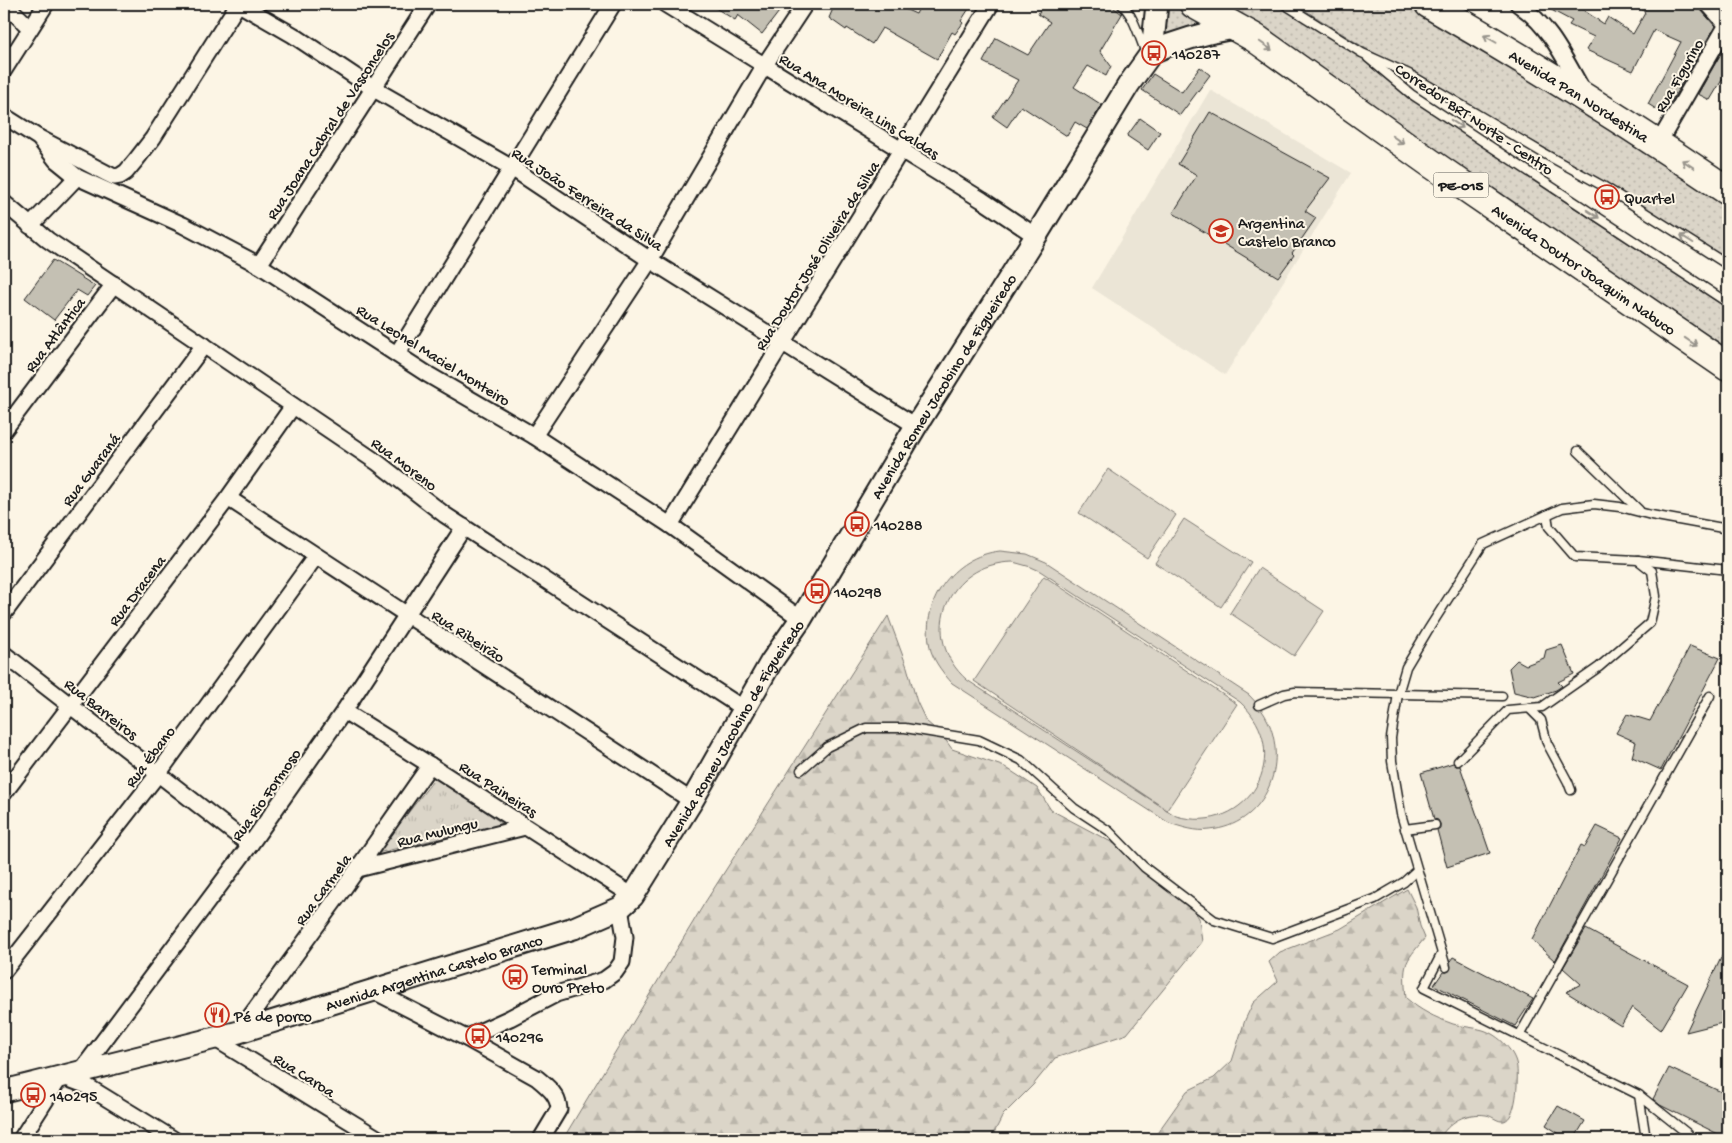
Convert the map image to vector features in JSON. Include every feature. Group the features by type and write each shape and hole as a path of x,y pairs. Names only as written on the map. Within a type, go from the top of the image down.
{"highway":[{"name":"Avenida Doutor Joaquim Nabuco","path":"1194,4 1254,38 1429,162 1728,367"},
{"name":"Avenida Pan Nordestina","path":"1429,4 1503,47 1658,144 1728,191"}],"street":[{"path":"5,4 30,28"},
{"path":"4,70 46,4"},
{"path":"4,116 40,138 106,173 120,176 126,172 153,138 238,4"},
{"name":"Rua João Ferreira da Silva","path":"238,4 293,35 374,89 512,168 650,260 916,426"},
{"name":"Rua Joana Cabral de Vasconcelos","path":"259,265 428,4"},
{"path":"397,354 613,4"},
{"name":"Rua Ana Moreira Lins Caldas","path":"665,4 982,200 1036,236"},
{"path":"534,436 650,260 764,66 806,4"},
{"name":"Rua Doutor José Oliveira da Silva","path":"670,525 991,4"},
{"path":"1150,54 1156,4"},
{"path":"1518,4 1527,10 1548,32 1591,103"},
{"path":"1708,4 1728,24"},
{"name":"Rua Figurino","path":"1658,144 1728,24"},
{"name":"Avenida Romeu Jacobino de Figueiredo","path":"626,902 692,801 771,662 801,619 916,426 1124,92 1150,54 1175,41 1234,28"},
{"name":"Rua Leonel Maciel Monteiro","path":"40,138 52,156 77,177 183,225 259,265 445,385 534,436 670,525 801,619"},
{"path":"30,226 77,177"},
{"name":"Rua Moreno","path":"4,203 48,240 378,463 445,515 744,709"},
{"name":"Rua Atlântica","path":"4,430 114,284"},
{"name":"Rua Guaraná","path":"4,613 204,345"},
{"name":"Rua Dracena","path":"4,793 228,498 293,406"},
{"name":"Rua Ribeirão","path":"228,498 692,801"},
{"name":"Rua Rio Formoso","path":"21,1139 250,845 344,711 464,527"},
{"name":"Rua Ébano","path":"4,971 158,774 316,556"},
{"name":"Rua Barreiros","path":"4,654 250,845"},
{"name":"Rua Paineiras","path":"344,711 525,827 626,902"},
{"name":"Rua Carmela","path":"239,1032 358,869 430,765"},
{"name":"Rua Mulungu","path":"358,869 525,827"},
{"path":"466,1038 556,994 604,980 615,972 622,962 626,902"},
{"name":"Avenida Argentina Castelo Branco","path":"4,1091 239,1032 574,928 626,902"},
{"path":"372,990 466,1038 537,1078 547,1086 555,1095 559,1109 540,1139"},
{"name":"Rua Caroa","path":"214,1038 379,1139"},
{"path":"71,1073 85,1085 173,1139"}],"lane":[{"path":"1121,4 1127,9 1150,54"},
{"path":"1284,4 1362,53"},
{"name":"Corredor BRT Norte - Centro","path":"1362,53 1409,74 1543,154 1603,186 1728,265"},
{"name":"Corredor BRT Norte - Centro","path":"1362,53 1411,94 1728,304"},
{"path":"1578,451 1641,512"},
{"path":"1446,967 1401,814 1392,761 1391,738 1398,694 1406,667 1416,648 1483,544 1562,508 1594,504 1620,507 1728,529"},
{"path":"1547,515 1549,526 1575,557 1638,560 1728,570"},
{"path":"1458,761 1508,710 1542,707 1599,667 1650,623 1656,596 1652,572 1638,560"},
{"path":"1258,705 1284,694 1295,692 1502,696"},
{"path":"1519,1036 1710,696"},
{"path":"1529,708 1541,720 1547,743 1571,790"},
{"path":"801,770 827,747 866,728 905,728 979,740 1021,760 1074,808 1109,831 1144,867 1214,920 1272,938 1375,899 1404,882 1417,870"},
{"path":"1406,829 1435,825"},
{"path":"1442,953 1424,988 1639,1095 1688,1134 1691,1139"},
{"path":"1639,1095 1646,1139"}],"shaded area":[{"name":"Argentina Castelo Branco","path":"1210,90 1351,173 1225,375 1092,288"}],"green space":[{"path":"1160,4 1191,4 1234,28 1156,45"},
{"path":"1210,4 1279,4 1362,53 1411,94 1567,203 1728,309 1728,348 1582,253 1535,217 1461,173"},
{"path":"1295,4 1417,4 1728,196 1728,260 1585,171 1365,48"},
{"path":"1108,469 1176,515 1147,558 1079,513"},
{"path":"1184,519 1251,562 1221,607 1155,563"},
{"path":"1000,551 1027,554 1046,562 1249,695 1267,719 1274,741 1273,776 1257,806 1244,818 1229,826 1210,830 1194,830 1169,823 952,683 937,664 931,651 928,633 930,616 934,600 954,572 967,562 983,555","holes":["1013,562 1040,571 1240,702 1256,722 1264,744 1264,766 1256,786 1243,803 1225,814 1202,819 1176,816 967,680 952,662 944,643 942,624 946,605 956,588 971,575 990,566"]},
{"path":"1259,568 1324,611 1294,656 1230,613"},
{"path":"1044,576 1237,704 1167,810 974,681"},
{"path":"888,616 907,667 917,702 926,721 942,735 952,749 1005,767 1037,788 1051,810 1128,851 1144,867 1177,887 1199,918 1202,942 1127,1034 1055,1058 1033,1085 1003,1115 991,1139 563,1139 704,904"},
{"path":"436,777 503,824 377,853"},
{"path":"1407,889 1416,907 1425,938 1406,965 1406,998 1417,1007 1453,1024 1489,1032 1506,1045 1514,1056 1517,1068 1516,1098 1512,1113 1508,1118 1502,1121 1486,1115 1471,1115 1453,1123 1439,1139 1153,1139 1187,1091 1214,1078 1232,1061 1245,1020 1253,1003 1278,981 1269,962 1280,952 1340,929"}],"building":[{"path":"709,4 785,4 762,34 738,15 735,20"},
{"path":"835,4 893,4 916,14 921,4 972,4 961,21 963,23 955,34 952,32 937,59 882,28 872,44 847,28 846,30 829,18"},
{"path":"1043,4 1109,4 1122,14 1100,51 1111,66 1106,76 1088,66 1074,87 1102,105 1087,129 1075,122 1067,136 1021,106 1007,127 993,117 1018,80 983,62 996,38 1028,55 1050,22 1038,14"},
{"path":"1540,4 1574,4 1604,24 1608,17 1633,34 1645,13 1638,4 1699,4 1701,10 1715,26 1664,114 1648,104 1681,42 1654,30 1633,71 1586,50 1594,37 1569,25 1572,21"},
{"path":"1728,41 1728,70 1710,100 1698,94"},
{"path":"1200,67 1210,75 1180,115 1142,90 1153,74 1182,92"},
{"path":"1210,112 1330,178 1305,211 1316,218 1292,253 1294,255 1278,277 1173,213 1197,175 1178,164"},
{"path":"1140,118 1160,132 1148,150 1127,136"},
{"path":"53,260 95,286 87,296 77,290 54,320 25,298"},
{"path":"1562,645 1574,674 1558,682 1562,686 1535,697 1514,692 1509,668 1517,660 1526,665 1544,658 1546,650"},
{"path":"1690,646 1720,658 1661,770 1632,757 1636,742 1616,733 1627,714 1650,721"},
{"path":"1453,763 1456,766 1460,766 1490,853 1447,867 1437,830 1440,828 1440,824 1438,820 1434,819 1421,773"},
{"path":"1597,826 1622,838 1555,961 1532,940 1581,845 1585,847"},
{"path":"1586,929 1688,984 1661,1030 1632,1007 1621,1026 1566,992 1581,984 1563,968"},
{"path":"1728,943 1728,1013 1722,1023 1686,1032"},
{"path":"1453,957 1533,999 1515,1026 1434,985 1443,972 1450,970 1450,961"},
{"path":"1669,1068 1728,1095 1728,1139 1660,1105 1653,1099"},
{"path":"1558,1106 1585,1121 1574,1139 1567,1139 1546,1125"}],"place":[{"name":"140287","path":"1154,53"},
{"name":"Quartel","path":"1607,197"},
{"name":"Argentina Castelo Branco","path":"1221,231"},
{"name":"140288","path":"857,524"},
{"name":"140298","path":"817,591"},
{"name":"Terminal Ouro Preto","path":"515,977"},
{"name":"Pé de porco","path":"217,1015"},
{"name":"140296","path":"478,1036"},
{"name":"140295","path":"33,1095"}]}
